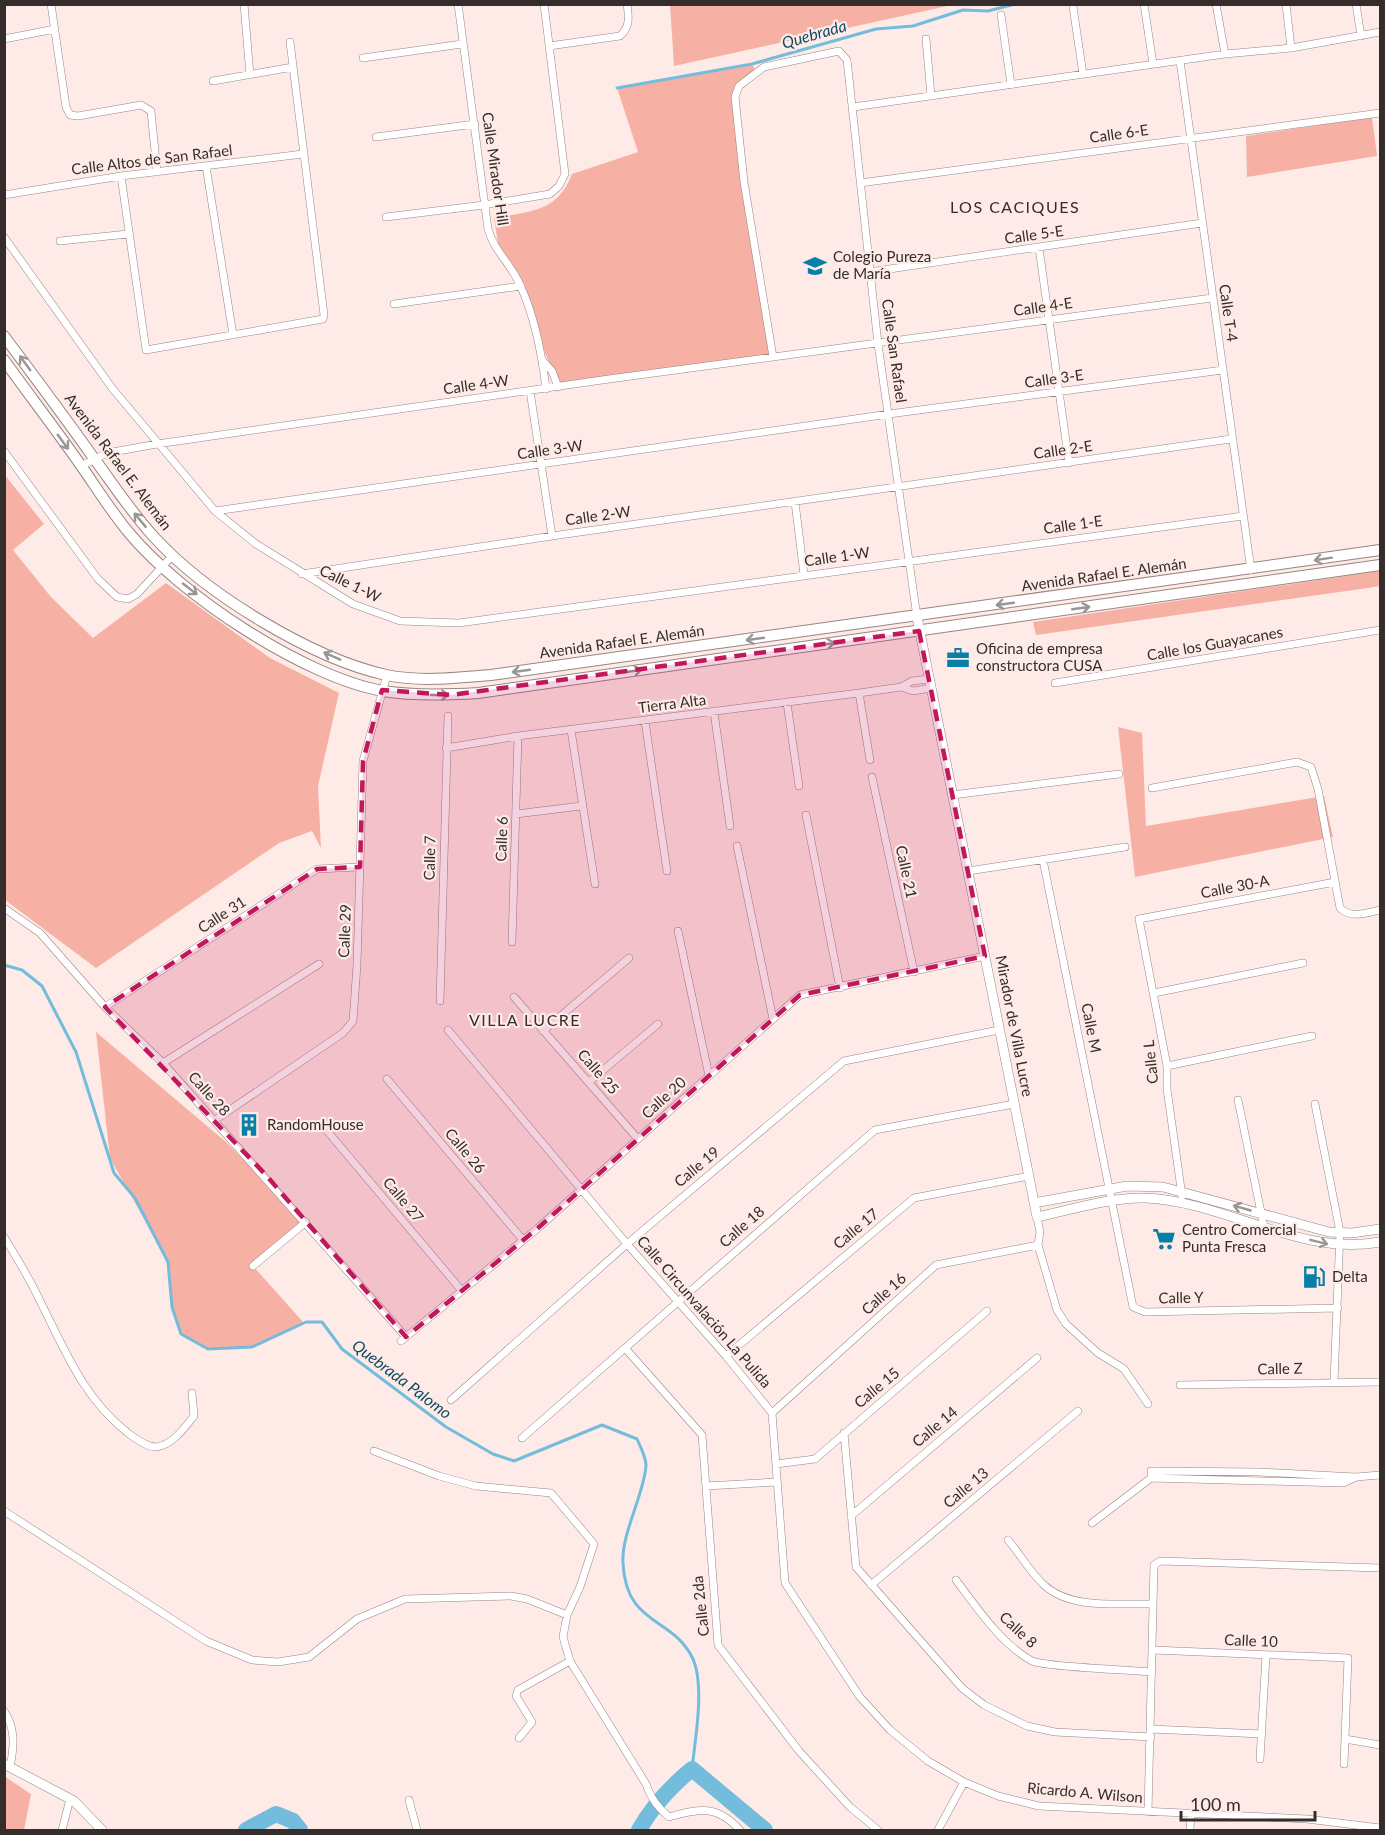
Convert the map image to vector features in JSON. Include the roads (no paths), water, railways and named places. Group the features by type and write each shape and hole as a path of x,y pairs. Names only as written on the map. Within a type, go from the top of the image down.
{"main road":[{"name":"Avenida Rafael E. Alemán","path":"4,336 138,519 173,555 204,581 291,637 339,660 387,675 427,679 491,675 917,617 1380,550"},
{"name":"Avenida Rafael E. Alemán","path":"4,360 129,533 162,567 232,620 294,658 333,676 382,690 425,695 478,693 1380,565"}],"street":[{"path":"51,4 66,107 70,115 78,117 141,105 146,107 151,111 157,172"},
{"path":"244,4 250,75"},
{"name":"Calle Mirador Hill","path":"458,4 484,205 491,240 521,286 544,362 546,389"},
{"path":"386,217 550,194 559,186 565,174 544,4"},
{"path":"549,46 620,36 626,30 629,21 627,4"},
{"path":"1144,4 1153,64"},
{"path":"1216,4 1225,54"},
{"path":"1286,4 1291,48"},
{"path":"1356,4 1361,36"},
{"path":"1073,7 1083,74"},
{"path":"1001,15 1011,85"},
{"path":"4,39 55,29"},
{"path":"853,107 1180,60 1291,48 1380,32"},
{"path":"926,39 932,96"},
{"path":"121,176 146,350 320,321 324,315 290,42"},
{"path":"363,58 462,44"},
{"name":"Calle San Rafael","path":"773,357 744,182 735,97 739,86 764,67 834,50 843,53 847,60 878,344 917,617"},
{"name":"Calle T-4","path":"1180,60 1251,570"},
{"path":"213,81 293,67"},
{"name":"Calle 6-E","path":"860,183 1380,113"},
{"path":"376,137 475,124"},
{"name":"Calle Altos de San Rafael","path":"4,195 121,176 303,154"},
{"path":"206,166 233,335"},
{"name":"Calle 5-E","path":"869,272 1202,223"},
{"path":"60,241 128,234"},
{"name":"Calle 1-W","path":"4,237 112,388 215,511 302,574 353,604 400,621 459,623 908,561"},
{"path":"1039,248 1069,463"},
{"path":"394,304 521,286"},
{"name":"Calle 4-E","path":"878,344 1212,298"},
{"name":"Calle 4-W","path":"81,466 107,453 157,444 878,344"},
{"name":"Calle Mirador Hill","path":"544,362 552,371 558,387"},
{"name":"Calle 3-E","path":"889,414 1223,370"},
{"path":"530,391 552,536"},
{"name":"Calle 3-W","path":"215,511 541,466 889,414"},
{"name":"Calle 2-E","path":"898,487 1231,439"},
{"path":"4,451 106,589 117,597 128,599 137,594 173,555"},
{"name":"Calle 2-W","path":"302,574 898,487"},
{"path":"795,502 804,575"},
{"name":"Calle 1-E","path":"908,561 1243,516"},
{"name":"Mirador de Villa Lucre","path":"917,617 1040,1232 1038,1245 1057,1310 1066,1324 1098,1353 1124,1369 1148,1404"},
{"name":"Calle los Guayacanes","path":"1054,683 1380,630"},
{"name":"Calle 29","path":"215,1120 343,1034 353,1021 363,761 387,675"},
{"name":"Tierra Alta","path":"446,748 518,736 901,687 912,681 930,683"},
{"path":"859,693 870,760"},
{"path":"787,702 799,786"},
{"path":"714,712 730,826"},
{"name":"Calle 7","path":"440,1001 447,716"},
{"path":"645,721 667,871"},
{"path":"571,730 581,806 595,884"},
{"name":"Calle 6","path":"512,942 518,736"},
{"path":"1152,789 1297,762 1311,767 1318,789 1340,908 1349,914 1380,910"},
{"path":"952,795 1119,774"},
{"name":"Calle 21","path":"872,777 914,972"},
{"path":"516,814 581,806"},
{"path":"806,815 840,988"},
{"path":"737,846 773,1019"},
{"path":"968,872 1125,847"},
{"name":"Calle M","path":"1043,860 1111,1202"},
{"name":"Calle 31","path":"105,1007 317,869 360,867"},
{"name":"Calle 30-A","path":"1139,919 1335,882"},
{"name":"Calle 28","path":"4,908 40,933 105,1007 163,1063 306,1222 404,1339"},
{"name":"Calle L","path":"1139,919 1167,1066 1167,1089 1182,1204"},
{"path":"678,931 709,1076"},
{"name":"Calle 20","path":"404,1339 581,1190 800,995 984,956"},
{"path":"543,1031 629,958"},
{"path":"1154,993 1303,963"},
{"path":"163,1063 319,964"},
{"name":"Calle 25","path":"513,997 638,1139"},
{"path":"589,1082 658,1024"},
{"name":"Calle Circunvalación La Pulida","path":"448,1030 772,1413"},
{"name":"Calle 19","path":"451,1400 627,1244 844,1061 999,1030"},
{"path":"1167,1066 1312,1036"},
{"name":"Calle 26","path":"387,1079 523,1240"},
{"path":"1238,1100 1264,1227"},
{"name":"Calle 18","path":"522,1438 875,1130 1014,1104"},
{"path":"1315,1104 1340,1232 1334,1381"},
{"name":"Calle 27","path":"323,1126 462,1291"},
{"name":"Calle 17","path":"726,1356 914,1198 1029,1176"},
{"path":"1144,1186 1144,1198"},
{"path":"1034,1203 1144,1186 1182,1191 1329,1232 1380,1228"},
{"path":"1037,1217 1111,1202 1144,1198 1182,1204 1340,1246 1380,1242"},
{"name":"Calle Y","path":"1111,1202 1130,1302 1137,1311 1338,1308"},
{"path":"253,1266 306,1222"},
{"path":"4,1237 40,1300 66,1357 87,1390 116,1423 146,1444 156,1447 180,1434 194,1416 192,1393"},
{"name":"Calle 16","path":"772,1413 936,1265 1038,1245"},
{"name":"Calle 15","path":"776,1464 815,1459 987,1311"},
{"name":"Calle 2da","path":"625,1348 702,1435 718,1645 799,1751 850,1807 877,1830"},
{"name":"Calle 14","path":"851,1516 1037,1358"},
{"name":"Calle Z","path":"1180,1385 1380,1382"},
{"name":"Calle 13","path":"872,1585 1078,1411"},
{"path":"706,1486 777,1482 772,1413"},
{"path":"844,1433 856,1567 962,1688 984,1705 1027,1726 1055,1732 1262,1734"},
{"path":"374,1451 439,1476 476,1486 551,1493 594,1544 580,1587 567,1615 563,1637 570,1661 646,1784 650,1796 662,1811 669,1816 689,1811 725,1814 740,1830"},
{"path":"1151,1478 1151,1472 1259,1472 1292,1474 1314,1479"},
{"path":"1258,1481 1259,1472"},
{"path":"1292,1474 1292,1484"},
{"path":"1092,1523 1151,1478 1292,1484 1314,1479 1380,1475"},
{"name":"Ricardo A. Wilson","path":"777,1482 785,1583 860,1696 890,1730 928,1761 963,1782 998,1796 1039,1806 1307,1819 1380,1828"},
{"path":"4,1511 206,1641 252,1660 278,1662 309,1657 357,1619 405,1599 511,1596 527,1599 567,1615"},
{"path":"1008,1540 1044,1585 1063,1597 1083,1602 1153,1604"},
{"path":"1148,1812 1154,1565 1160,1561 1380,1568"},
{"name":"Calle 8","path":"956,1580 979,1611 1016,1648 1034,1662 1152,1672"},
{"name":"Calle 10","path":"1153,1650 1348,1659 1345,1739"},
{"path":"1260,1759 1266,1655"},
{"path":"519,1738 532,1722 516,1696 518,1690 570,1661"},
{"path":"4,1711 11,1720 14,1734 8,1766 70,1798 102,1830"},
{"path":"1344,1764 1345,1739 1380,1745"},
{"path":"938,1830 963,1782"},
{"path":"62,1830 70,1798"},
{"path":"409,1800 417,1830"},
{"path":"1190,1830 1191,1813"}],"waterway":[{"name":"Quebrada","path":"617,88 752,64 876,29 913,26 963,10 988,11 1015,4"},
{"name":"Quebrada Palomo","path":"4,965 22,970 42,986 76,1052 114,1173 135,1198 168,1262 172,1307 181,1334 208,1349 252,1347 306,1322 322,1322 342,1349 446,1427 493,1454 514,1461 602,1425 637,1439 646,1465 642,1488 623,1552 626,1584 632,1599 641,1610 684,1645 697,1670 699,1698 692,1769"},
{"path":"639,1830 662,1797 692,1769 765,1830"},
{"path":"246,1830 276,1814 293,1821 300,1830"}],"place":[{"name":"Colegio Pureza de María","path":"815,266"},
{"name":"Oficina de empresa constructora CUSA","path":"958,658"},
{"name":"RandomHouse","path":"249,1125"},
{"name":"Centro Comercial Punta Fresca","path":"1164,1239"},
{"name":"Delta","path":"1314,1277"}],"district":[{"name":"LOS CACIQUES","path":"1015,207"},
{"name":"VILLA LUCRE","path":"525,1020"}]}
